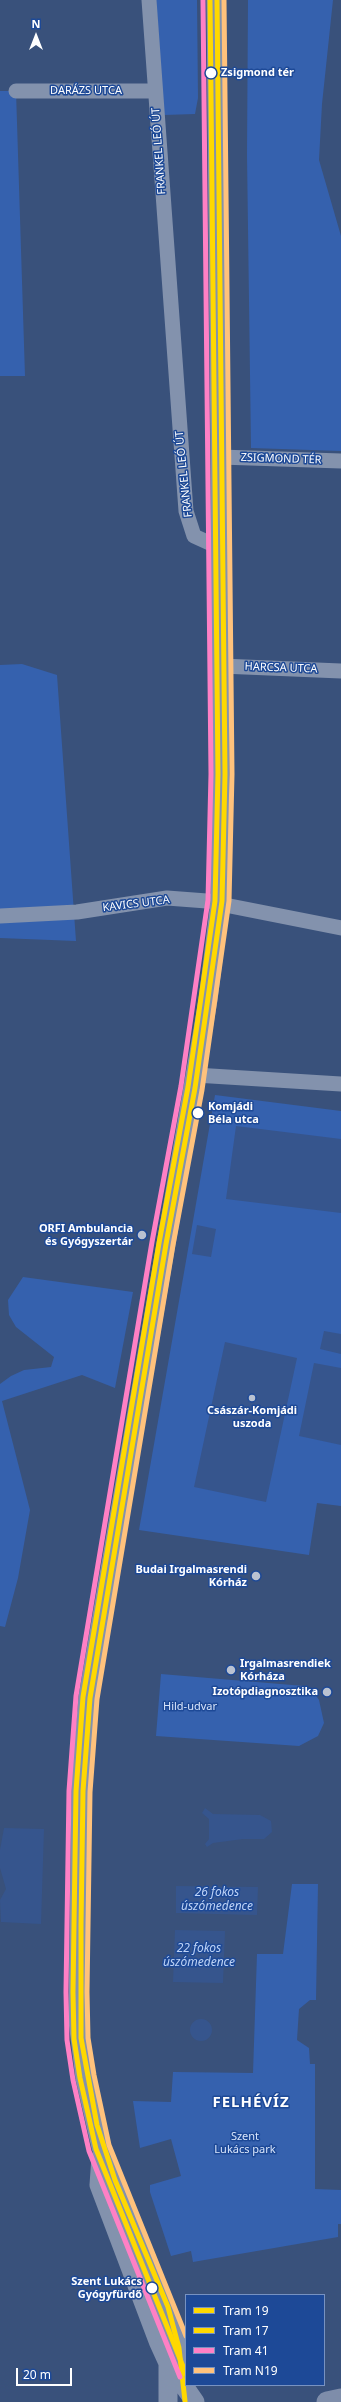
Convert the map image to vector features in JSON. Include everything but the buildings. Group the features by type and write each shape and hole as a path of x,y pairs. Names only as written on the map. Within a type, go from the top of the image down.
{"main road":[{"path":"327,2402 341,2399"}],"street":[{"path":"149,0 155,91"},
{"path":"185,2380 177,2362 101,2147 85,2078 78,2021 83,1748 88,1697 208,1000 220,902 221,666 216,0"},
{"name":"DARÁZS UTCA","path":"16,91 155,91"},
{"name":"FRANKEL LEÓ ÚT","path":"155,91 186,511 194,536 216,546 220,555"},
{"name":"ZSIGMOND TÉR","path":"220,457 341,461"},
{"name":"HARCSA UTCA","path":"221,666 341,671"},
{"name":"KAVICS UTCA","path":"0,916 77,912 167,898 220,902 225,905 341,928"},
{"path":"195,1075 341,1084"},
{"path":"168,2402 177,2362"},
{"path":"188,2386 195,2402"},
{"path":"195,2386 201,2402"}],"green space":[{"path":"156,0 197,0 198,98 195,114 164,115"},
{"path":"248,0 333,0 322,104 319,160 341,236 341,451 251,448 247,155"},
{"path":"0,91 16,91 25,376 0,376"},
{"path":"22,664 57,675 76,941 0,938 0,665"},
{"name":"Császár-Komjádi uszoda","path":"215,1095 341,1111 341,1506 317,1503 309,1555 139,1530"},
{"path":"23,1277 133,1292 115,1388 82,1375 2,1401 30,1510 18,1578 5,1627 0,1626 0,1384 11,1376 24,1370 51,1367 54,1357 16,1327 9,1315 8,1300"},
{"name":"Hild-udvar","path":"161,1674 304,1686 313,1691 319,1700 324,1723 318,1736 299,1746 156,1736"},
{"name":"Szent Lukács park","path":"292,1884 318,1884 316,2000 310,2000 299,2009 297,2040 309,2048 310,2064 315,2064 315,2189 341,2190 341,2224 338,2224 338,2237 193,2262 191,2251 171,2256 150,2192 150,2185 181,2176 171,2139 140,2148 133,2101 171,2102 173,2072 253,2073 257,1954 283,1954"}],"water":[{"path":"236,1126 341,1139 341,1213 226,1199"},
{"path":"197,1225 216,1229 211,1257 192,1254"},
{"path":"324,1331 341,1334 341,1354 320,1349"},
{"path":"225,1342 297,1358 266,1502 194,1487"},
{"path":"314,1363 341,1368 341,1445 299,1436"},
{"path":"205,1808 213,1814 260,1815 271,1821 272,1832 264,1839 243,1839 213,1843 207,1847 205,1844 209,1839 209,1819 202,1813"},
{"path":"4,1828 44,1829 41,1924 1,1922 0,1900 6,1889 0,1868 0,1850"},
{"name":"26 fokos úszómedence","path":"176,1886 258,1887 257,1915 176,1913"},
{"name":"22 fokos úszómedence","path":"175,1930 225,1931 223,1983 173,1982"},
{"path":"201,2019 209,2022 212,2030 209,2038 201,2041 193,2038 190,2030 193,2022"}],"tram line":[{"name":"41","path":"180,2377 89,2151 73,2080 67,2040 66,1992 69,1791 76,1696 152,1242 181,1086 208,900 211,774 203,0"},
{"name":"19","path":"185,2372 96,2149 80,2078 74,2039 73,1992 76,1791 83,1697 159,1243 188,1087 215,901 218,774 210,0"},
{"name":"17","path":"185,2401 179,2348 168,2307 115,2180 97,2125 81,2038 81,1925 83,1791 90,1698 166,1244 195,1088 222,901 225,774 217,0"},
{"name":"N19","path":"185,2334 109,2145 94,2075 88,2038 87,1992 90,1792 97,1699 173,1245 202,1090 229,901 232,774 224,0"}],"place":[{"name":"Zsigmond tér","path":"211,73"},
{"name":"Komjádi Béla utca","path":"198,1113"},
{"name":"ORFI Ambulancia és Gyógyszertár","path":"142,1235"},
{"name":"Császár-Komjádi uszoda","path":"252,1398"},
{"name":"Budai Irgalmasrendi Kórház","path":"256,1576"},
{"name":"Irgalmasrendiek Kórháza","path":"231,1670"},
{"name":"Izotópdiagnosztika","path":"327,1692"},
{"name":"Szent Lukács Gyógyfürdő","path":"152,2288"}],"district":[{"name":"FELHÉVÍZ","path":"251,2103"}]}
